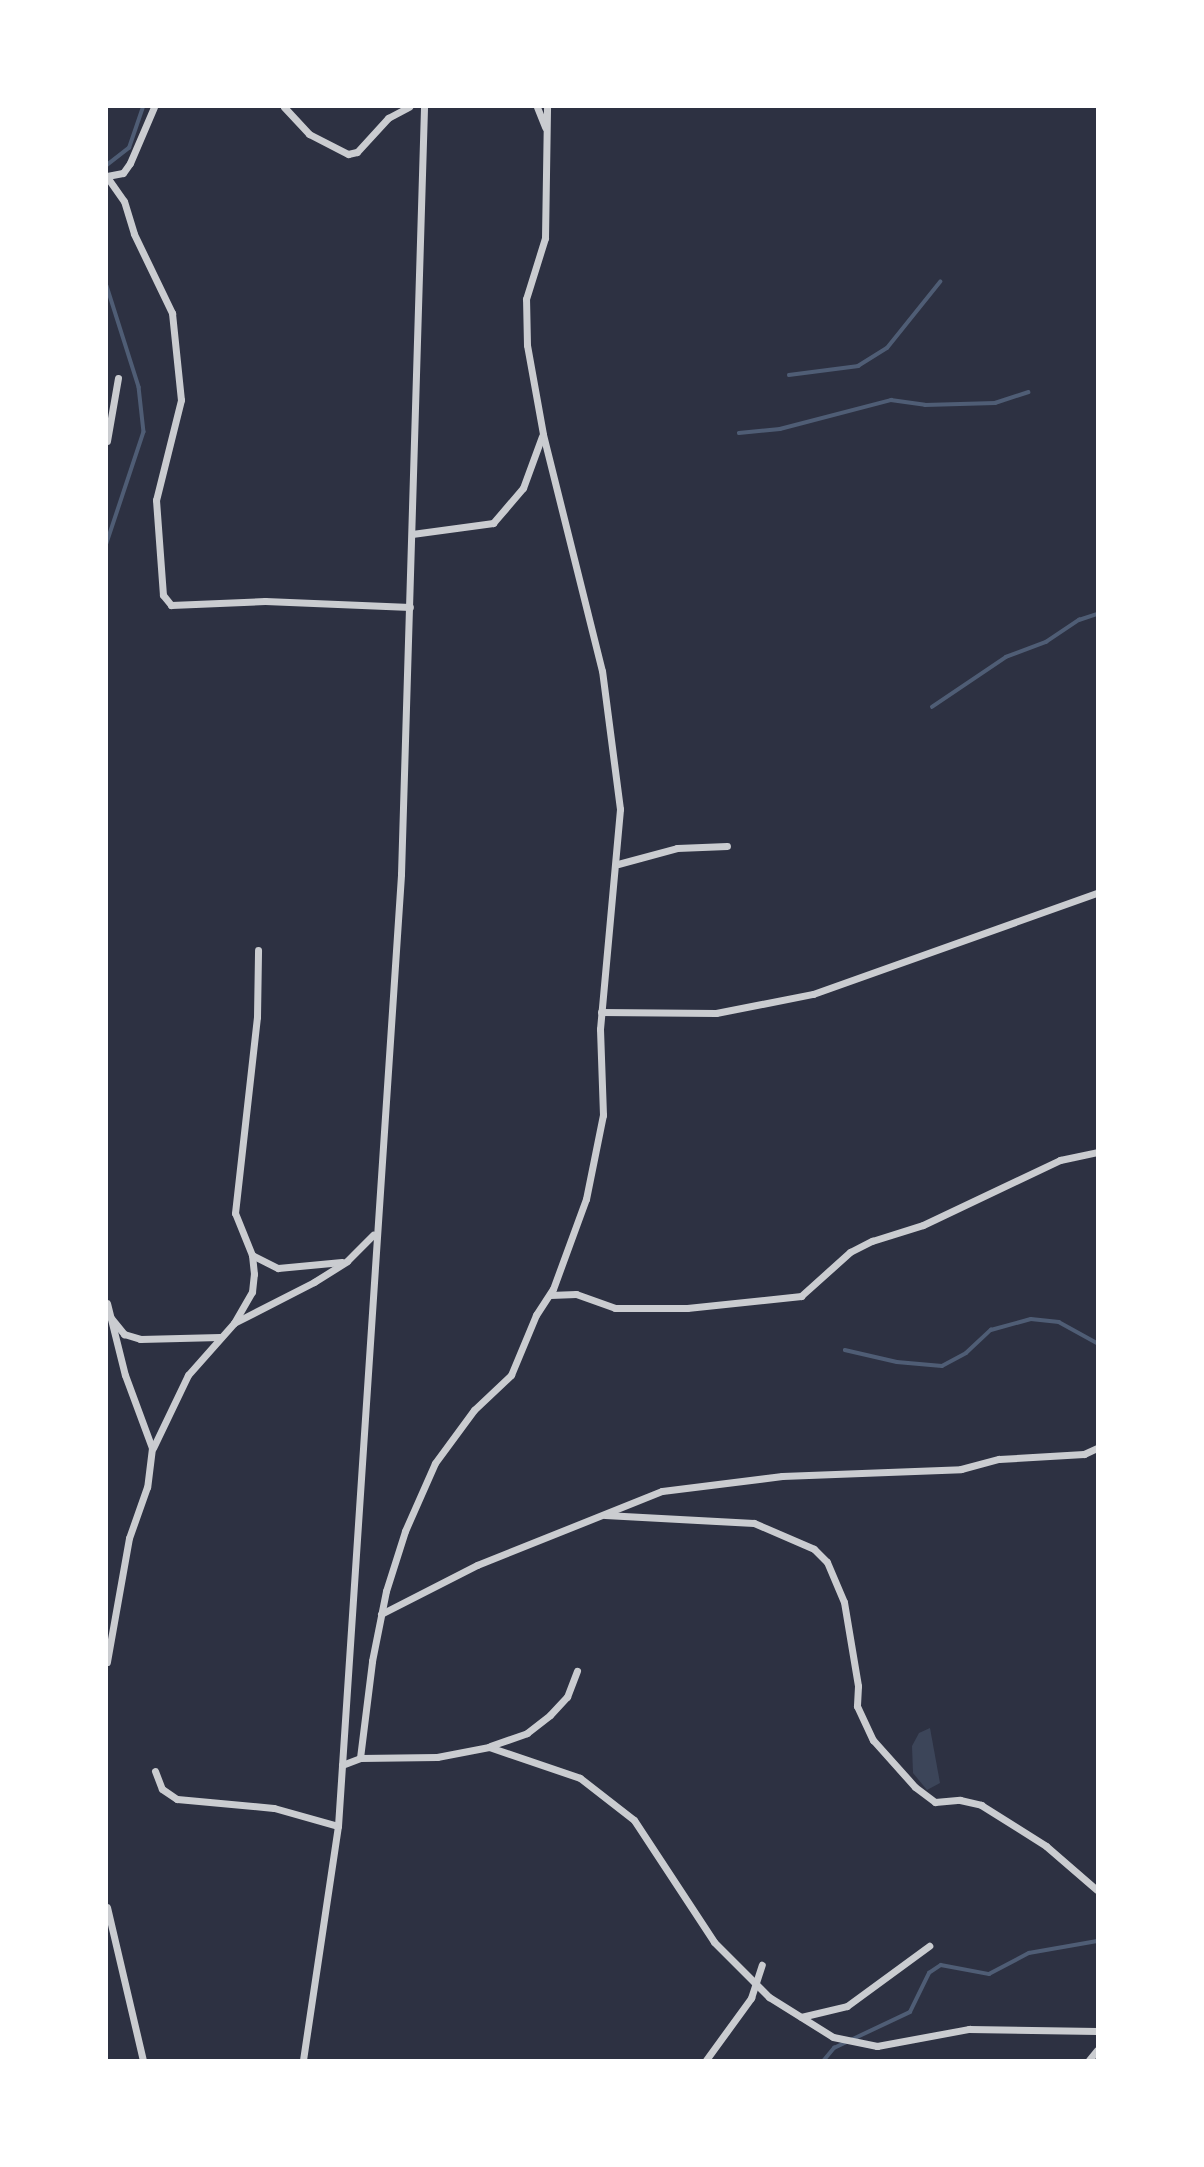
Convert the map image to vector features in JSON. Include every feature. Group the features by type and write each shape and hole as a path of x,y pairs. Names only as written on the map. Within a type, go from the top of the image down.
{"street":[{"path":"154,107 130,163 123,173 107,176 124,201 134,234 172,313 181,400 156,500 163,595 171,605 265,601 410,607"},
{"path":"284,107 309,134 348,154 357,152 388,118 409,107"},
{"path":"303,2060 338,1826 374,1233 401,874 424,107"},
{"path":"537,107 547,131"},
{"path":"359,1758 381,1614 405,1531 435,1463 474,1410 511,1375 536,1315 550,1295 586,1199 596,1157 605,1074 601,1012 618,864 620,809 602,671 543,434 527,345 526,299 545,238 547,107"},
{"path":"107,441 118,378"},
{"path":"411,534 494,523 523,488 543,434"},
{"path":"618,864 677,848 727,846"},
{"path":"601,1012 716,1013 813,993 1097,893"},
{"path":"107,1662 129,1538 147,1488 152,1448 188,1375 234,1323 252,1292 252,1255 235,1213 257,1017 258,950"},
{"path":"550,1295 576,1294 615,1308 727,1306 801,1296 850,1252 872,1241 923,1225 1060,1160 1097,1152"},
{"path":"234,1323 347,1261 374,1233"},
{"path":"252,1255 278,1268 293,1269 347,1261"},
{"path":"107,1303 152,1448"},
{"path":"110,1316 124,1334 140,1339 220,1337"},
{"path":"381,1614 477,1565 601,1515 678,1488 794,1475 961,1469 999,1459 1084,1454 1097,1448"},
{"path":"601,1515 754,1523 814,1549 827,1562 844,1602 858,1686 857,1706 873,1740 915,1787 935,1801 960,1800 981,1805 1046,1846 1097,1890"},
{"path":"342,1765 359,1758 437,1757 489,1746 527,1733 550,1715 566,1697 577,1671"},
{"path":"489,1746 580,1777 627,1813 657,1849 701,1928 755,1984 820,2032 877,2046 970,2029 1097,2031"},
{"path":"155,1771 162,1789 177,1799 274,1808 338,1826"},
{"path":"107,1907 143,2060"},
{"path":"799,2017 847,2006 929,1946"},
{"path":"706,2060 751,1997 762,1965"},
{"path":"1089,2060 1097,2050"}],"shaded area":[{"path":"930,1728 940,1783 927,1790 913,1773 912,1746 919,1733"}],"waterway":[{"path":"107,165 129,148 143,107"},
{"path":"789,375 858,366 887,348 940,282"},
{"path":"107,286 139,387 144,432 107,543"},
{"path":"739,433 780,429 891,400 925,405 995,403 1028,392"},
{"path":"932,707 1006,657 1046,642 1079,620 1097,614"},
{"path":"845,1350 897,1362 942,1366 966,1353 991,1330 1031,1319 1059,1322 1097,1343"},
{"path":"824,2060 834,2048 910,2012 929,1973 941,1965 989,1974 1029,1953 1097,1941"}]}
